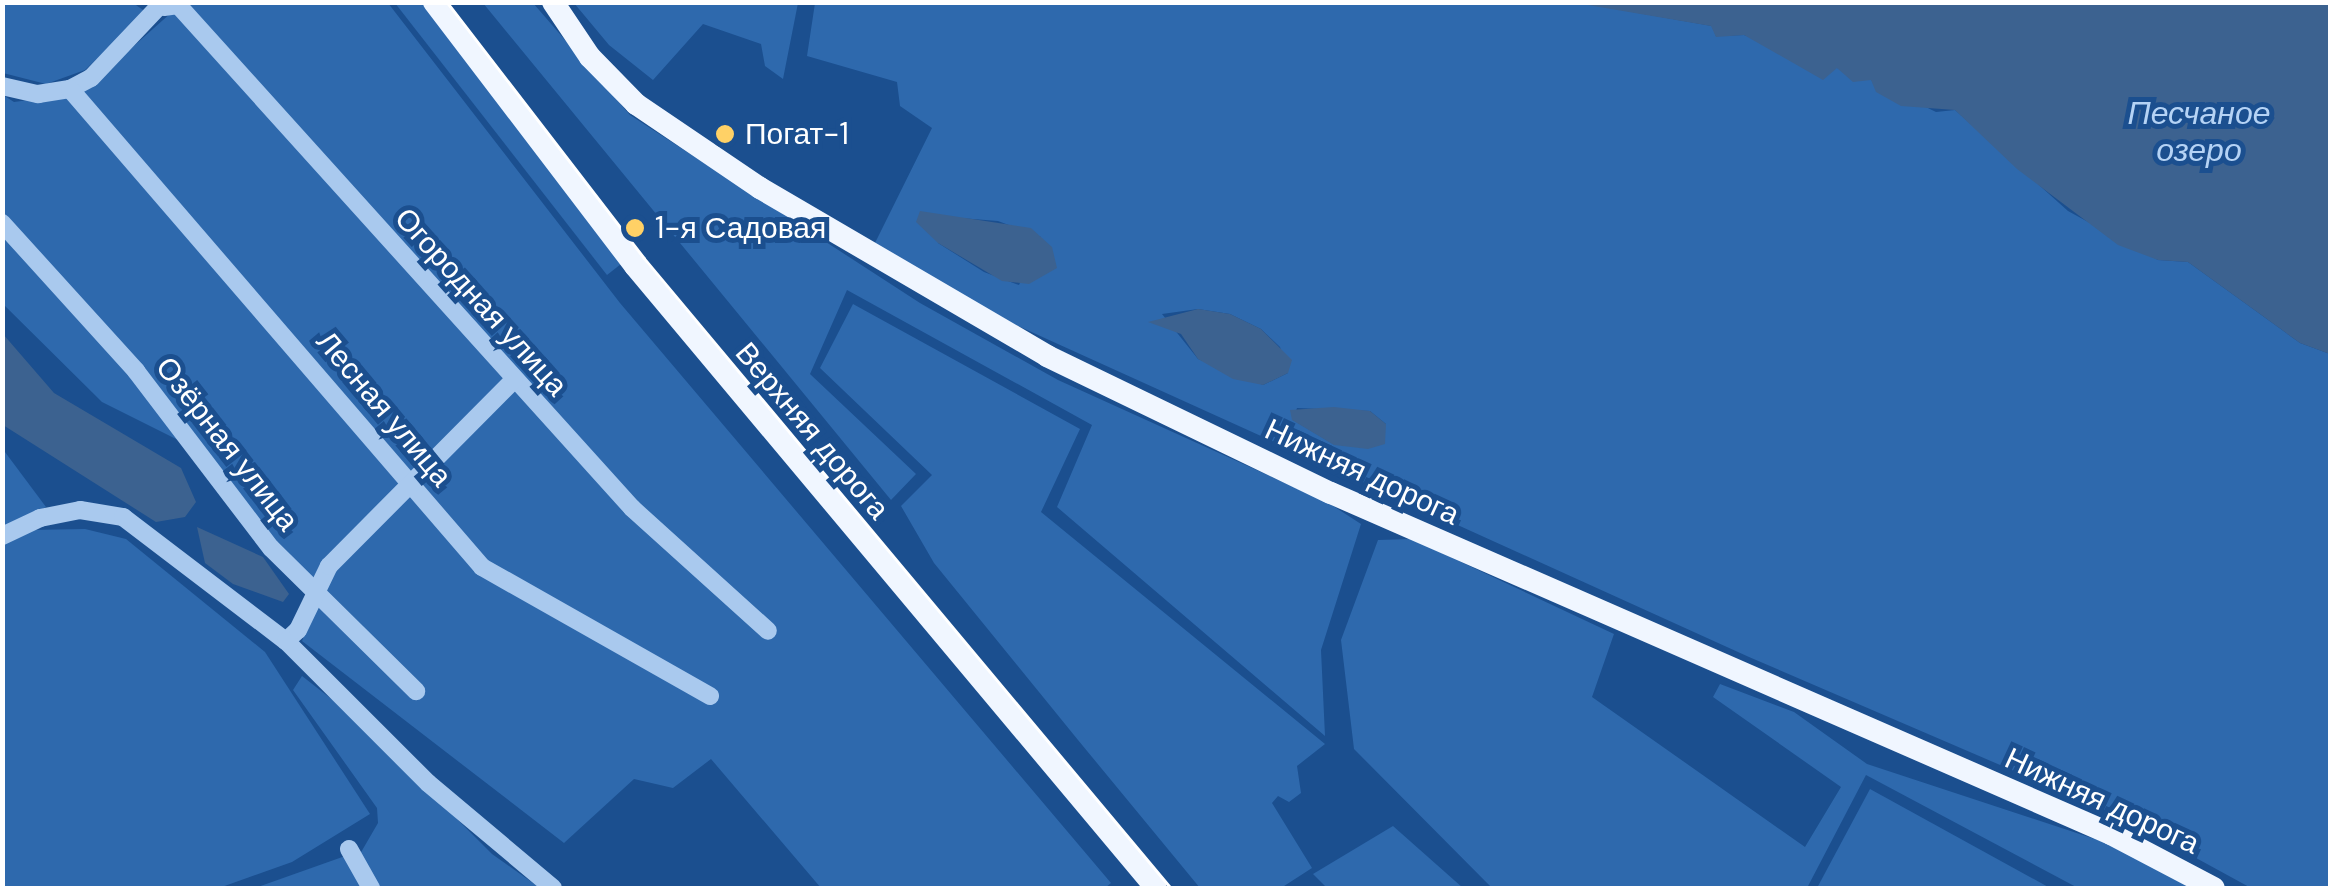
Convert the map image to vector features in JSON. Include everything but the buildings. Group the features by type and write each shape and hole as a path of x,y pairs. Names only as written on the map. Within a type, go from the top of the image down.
{"main road":[{"name":"Верхняя дорога","path":"434,2 635,266 1156,888"},
{"name":"Нижняя дорога","path":"553,2 590,56 636,104 760,188 1047,356 1332,493 2112,834 2214,888"}],"street":[{"path":"2,110 6,88 70,89 90,78 163,4"},
{"name":"Огородная улица","path":"163,4 178,5 632,508 768,630"},
{"name":"Лесная улица","path":"70,89 482,567 710,696"},
{"name":"Озёрная улица","path":"2,223 136,371 271,548 315,596 416,691"},
{"path":"286,641 329,566 514,380"},
{"path":"2,536 40,518 80,510 123,517 286,641 428,783 552,888"},
{"path":"349,849 370,888"}],"shaded area":[{"path":"1576,2 1712,26 1716,36 1744,35 1871,80 1936,112 1955,110 2068,211 2158,260 2188,262 2300,343 2330,354 2330,888 2251,888 2121,817 1749,657 1014,324 874,245 932,128 900,106 897,82 807,56 815,3","holes":["935,216 998,221 1041,237 1019,285 984,272 938,243","1198,309 1230,314 1261,329 1280,347 1288,373 1263,385 1198,359 1162,314","1297,408 1370,411 1386,424 1335,445 1293,420"]},
{"path":"2,3 133,3 146,12 85,70 46,84 3,73"},
{"path":"141,3 388,3 620,303 1111,883 1105,888 821,888 711,759 673,788 634,779 564,843 302,641 320,596 206,454 102,402 3,304 3,95 14,102 81,93 172,12"},
{"path":"395,3 423,3 621,264 607,275"},
{"path":"483,3 533,3 630,115 920,303 1058,380 1327,502 1361,524 1321,650 1325,736 1057,507 1092,425 847,290 810,374 916,474 891,500"},
{"path":"574,3 798,3 783,79 765,66 761,44 703,24 653,80 609,45"},
{"path":"853,304 1080,429 1041,512 1325,744 1297,766 1301,793 1289,802 1278,796 1272,803 1312,868 1281,888 1200,888 1078,740 934,563 901,506 932,475 820,368"},
{"path":"2,448 46,507 2,531"},
{"path":"85,529 126,539 265,652 370,814 292,862 219,888 3,888 3,544 31,530"},
{"path":"1412,539 1614,634 1592,697 1805,847 1841,787 1713,697 1720,684 1794,712 1867,764 2107,843 2195,888 2078,888 1866,775 1807,888 1492,888 1354,749 1341,640 1378,540"},
{"path":"302,676 357,719 492,854 540,888 380,888 360,854 378,823 377,808 293,690"},
{"path":"1870,789 2050,888 1817,888"},
{"path":"1393,826 1463,888 1327,888 1313,874"},
{"path":"348,855 367,888 255,888"}],"water":[{"name":"Песчаное озеро","path":"1576,3 2330,3 2330,354 2300,343 2188,262 2158,260 2118,245 2017,169 1955,110 1901,106 1876,92 1871,80 1853,82 1837,68 1823,80 1744,35 1716,37 1711,26"},
{"path":"920,211 1031,228 1052,247 1057,268 1029,284 1002,281 938,243 916,222"},
{"path":"1198,309 1230,314 1261,329 1292,360 1288,373 1263,385 1233,379 1198,359 1181,334 1148,322"},
{"path":"3,334 54,393 181,468 196,502 185,517 156,522 3,425"},
{"path":"1334,407 1370,411 1386,424 1385,444 1368,449 1334,445 1292,420 1290,410"},
{"path":"197,527 263,557 289,594 283,602 233,584 205,563"}],"tram line":[{"path":"447,2 644,258 1171,888"}],"place":[{"name":"Погат-1","path":"725,134"},
{"name":"1-я Садовая","path":"635,228"}]}
